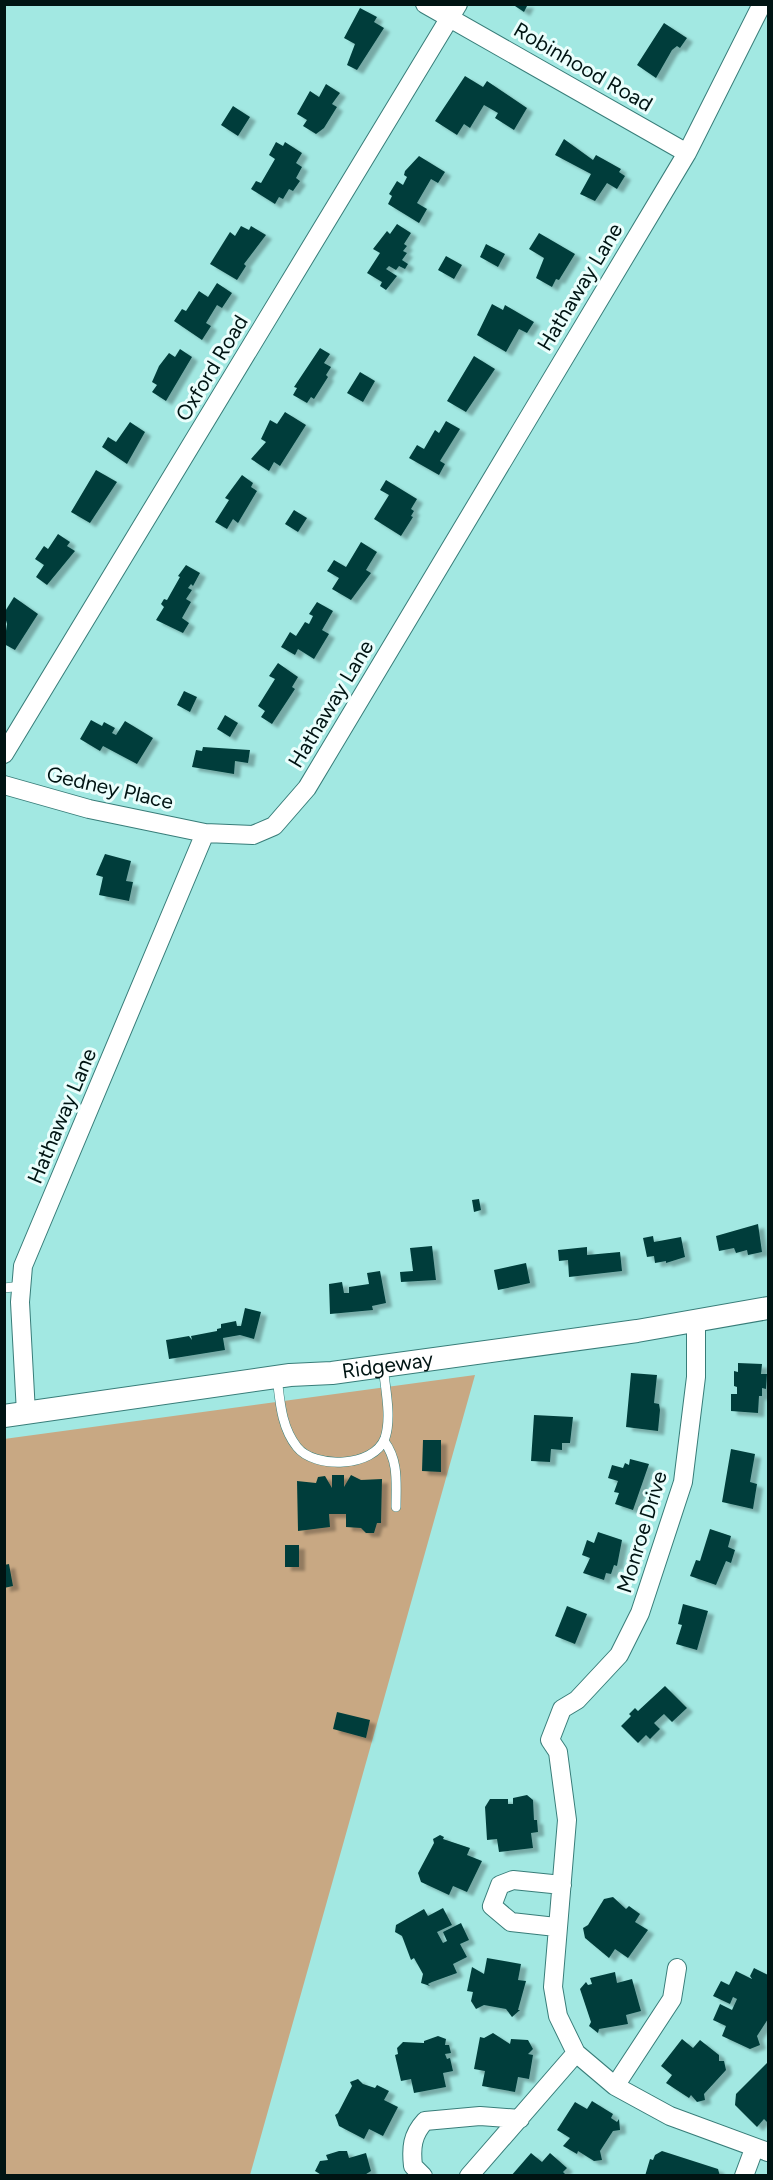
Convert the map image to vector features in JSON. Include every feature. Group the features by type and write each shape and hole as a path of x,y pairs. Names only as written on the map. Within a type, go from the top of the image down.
{"street":[{"name":"Robinhood Road","path":"425,4 454,11 687,153"},
{"name":"Hathaway Lane","path":"15,1415 13,1287 205,833 253,835 274,826 307,788 687,153 762,4"},
{"name":"Oxford Road","path":"4,754 454,11"},
{"name":"Gedney Place","path":"4,785 89,809 205,833"},
{"name":"Ridgeway","path":"15,1415 277,1377 383,1365 696,1321 768,1308"},
{"name":"Monroe Drive","path":"562,1885 567,1820 558,1752 577,1700 620,1655 640,1613 684,1482 696,1377 696,1321"},
{"path":"556,1927 511,1922 492,1906 500,1885 513,1880 562,1885 556,1927 553,1987 558,2016 576,2053 615,2086 670,2116 761,2150 744,2175"},
{"path":"615,2086 672,1999 677,1968"},
{"path":"469,2175 576,2053"},
{"path":"423,2175 413,2166 411,2149 416,2131 425,2121 439,2117 480,2116 520,2119"}],"lane":[{"path":"277,1377 288,1434 298,1449 310,1457 335,1462 356,1460 372,1454 384,1441 387,1426 383,1365"},
{"path":"384,1441 391,1451 396,1468 396,1507"}],"shaded area":[{"path":"475,1375 250,2175 5,2175 4,1439"}],"building":[{"path":"512,4 528,4 524,12"},
{"path":"360,8 377,17 374,22 384,28 357,70 347,65 355,44 344,38"},
{"path":"664,23 687,38 680,48 677,46 672,50 656,78 637,65"},
{"path":"465,76 483,87 487,81 527,108 514,130 495,118 498,113 484,105 470,128 464,124 457,135 435,121"},
{"path":"326,84 340,93 332,104 337,107 324,128 316,134 303,126 307,120 297,114 310,91 319,97"},
{"path":"233,106 250,117 238,136 221,125"},
{"path":"564,139 593,160 596,155 621,169 619,172 625,176 617,189 607,183 595,201 580,194 591,174 555,155"},
{"path":"276,142 283,146 285,142 302,153 296,163 302,167 296,178 300,181 293,191 289,189 283,199 279,197 275,204 251,189 256,181 261,183 275,159 269,155"},
{"path":"419,156 445,172 438,183 431,179 417,203 427,209 419,223 388,204 392,196 389,194 397,181 403,185 407,177 404,175 405,171"},
{"path":"397,224 411,233 404,244 407,246 403,251 407,253 402,260 408,264 405,269 399,266 396,270 389,266 386,269 397,276 386,290 380,286 382,282 367,273 380,253 373,249 387,231 390,234"},
{"path":"241,226 249,230 251,226 266,235 244,264 246,266 237,280 210,264 230,232 235,236"},
{"path":"539,233 575,254 552,287 536,278 544,258 529,249"},
{"path":"486,244 505,254 498,267 480,257"},
{"path":"446,256 462,265 454,279 438,270"},
{"path":"217,283 232,293 222,308 217,305 206,323 211,326 202,340 174,321 182,309 186,311 199,291 208,297"},
{"path":"492,304 503,310 505,305 534,322 527,333 519,329 506,352 477,335"},
{"path":"320,348 330,354 324,363 331,367 326,375 328,377 314,399 311,397 307,403 293,395 297,388 294,387"},
{"path":"180,349 192,357 166,401 152,392 157,385 152,382 159,366 169,353 175,357"},
{"path":"474,356 495,369 466,412 447,401"},
{"path":"360,372 375,381 363,402 347,393"},
{"path":"285,412 306,425 280,466 274,462 269,471 251,459 266,442 261,439 270,420 277,424"},
{"path":"446,421 460,429 440,461 445,464 439,475 409,458 417,445 424,449 435,430 439,433"},
{"path":"130,422 145,432 127,464 102,447 108,437 116,442"},
{"path":"96,470 117,482 90,523 71,512"},
{"path":"242,475 253,483 251,487 257,491 238,523 233,519 227,529 215,522 229,500 225,498"},
{"path":"386,480 417,499 411,509 414,511 411,516 413,517 401,536 374,519 389,495 380,490"},
{"path":"294,510 307,518 298,532 285,524"},
{"path":"58,534 70,542 67,546 75,551 47,585 36,577 44,565 35,559 44,546 48,549"},
{"path":"361,542 377,552 366,570 371,573 351,600 332,589 339,578 327,571 334,560 346,567"},
{"path":"186,565 200,573 193,586 191,584 188,588 192,590 186,599 191,602 182,618 189,623 183,633 156,620 164,607 161,604 164,599 167,600"},
{"path":"14,597 38,614 15,650 4,644 7,624 4,613"},
{"path":"317,602 333,611 322,630 329,634 314,659 298,649 295,655 281,647 290,632 296,636 305,622 309,624 313,616 309,614"},
{"path":"278,663 298,677 292,687 295,689 272,724 261,717 265,711 258,706 275,679 269,676"},
{"path":"184,691 197,697 190,712 177,705"},
{"path":"225,715 238,723 230,737 217,729"},
{"path":"91,720 102,726 104,722 115,728 112,733 116,735 125,721 153,738 137,764 103,746 100,751 80,739"},
{"path":"203,747 250,750 248,763 235,761 234,774 192,767 196,750 202,751"},
{"path":"105,854 131,861 126,881 133,882 129,901 99,895 103,877 96,875"},
{"path":"479,1199 481,1210 474,1212 472,1200"},
{"path":"758,1224 762,1252 748,1255 747,1250 736,1253 734,1248 719,1251 716,1236"},
{"path":"653,1236 654,1242 681,1237 685,1257 666,1263 666,1261 655,1263 654,1256 647,1257 643,1238"},
{"path":"432,1246 436,1280 401,1282 400,1272 413,1271 410,1248"},
{"path":"587,1247 587,1255 620,1252 622,1271 569,1277 568,1260 559,1261 558,1250"},
{"path":"526,1263 530,1283 498,1290 494,1270"},
{"path":"380,1271 386,1303 372,1306 373,1310 330,1314 329,1284 342,1282 344,1293 349,1293 349,1287 369,1284 367,1273"},
{"path":"245,1308 261,1312 254,1339 240,1335 223,1338 225,1350 169,1359 166,1340 189,1336 192,1340 191,1336 217,1331 221,1328 221,1324 236,1321 237,1326 241,1326"},
{"path":"738,1363 762,1364 761,1374 767,1374 766,1389 762,1388 762,1396 759,1396 758,1413 731,1411 731,1394 737,1394 737,1387 734,1386 734,1371 738,1372"},
{"path":"631,1373 657,1375 654,1403 659,1404 660,1410 658,1431 626,1427"},
{"path":"534,1415 573,1417 570,1443 562,1443 562,1450 551,1449 550,1462 531,1461"},
{"path":"423,1440 441,1440 441,1472 422,1471"},
{"path":"731,1449 755,1454 750,1482 757,1484 753,1509 722,1502"},
{"path":"630,1459 649,1464 633,1510 615,1504 619,1493 614,1492 618,1481 608,1478 612,1465 623,1468 625,1463 629,1465"},
{"path":"332,1475 344,1475 344,1487 351,1475 361,1480 382,1479 381,1523 377,1523 374,1533 366,1533 361,1528 346,1527 346,1514 329,1514 330,1527 298,1531 297,1481 316,1483 318,1477 325,1476 332,1488"},
{"path":"710,1529 731,1536 728,1547 735,1550 731,1563 726,1561 716,1585 690,1576 696,1560 700,1561"},
{"path":"598,1532 622,1540 617,1566 614,1565 611,1574 606,1573 604,1580 583,1573 590,1558 582,1555 587,1540 594,1543"},
{"path":"285,1545 299,1545 299,1567 285,1567"},
{"path":"9,1564 13,1586 4,1588 4,1565"},
{"path":"683,1604 708,1611 697,1650 676,1644 682,1625 678,1624"},
{"path":"567,1606 587,1614 575,1644 555,1636"},
{"path":"665,1686 687,1708 672,1722 664,1714 654,1723 660,1729 650,1739 646,1735 638,1743 621,1726 635,1708 638,1711"},
{"path":"337,1712 370,1720 366,1738 333,1729"},
{"path":"527,1795 533,1800 534,1820 537,1820 538,1832 531,1833 533,1848 499,1852 497,1839 487,1840 485,1807 490,1799 508,1799 508,1804 513,1804 513,1798"},
{"path":"440,1835 444,1837 443,1839 470,1848 467,1855 482,1861 467,1892 453,1886 449,1895 421,1882 418,1873 434,1843 433,1839"},
{"path":"613,1897 626,1909 629,1906 640,1914 635,1922 648,1930 628,1958 615,1949 609,1958 585,1938 583,1928 588,1925 604,1899"},
{"path":"443,1908 452,1925 437,1932 443,1943 447,1941 443,1932 461,1923 469,1940 460,1944 467,1957 453,1964 457,1973 428,1984 430,1986 421,1983 423,1974 414,1958 411,1960 402,1936 395,1932 396,1925 424,1909 428,1916"},
{"path":"487,1958 521,1964 518,1980 526,1981 518,2010 520,2010 512,2017 506,2009 484,2005 476,2009 471,2001 473,1992 467,1991 472,1967 484,1974"},
{"path":"754,1968 768,1975 768,2019 757,2036 760,2045 750,2049 722,2036 726,2026 713,2020 720,2004 732,2010 737,1999 733,1997 730,2004 713,1996 721,1981 729,1985 736,1971 752,1979 750,1976"},
{"path":"615,1972 617,1983 632,1979 641,2011 626,2015 628,2024 599,2029 598,2033 589,2026 591,2022 580,1989 586,1982 588,1985 592,1984 590,1978"},
{"path":"493,2033 510,2044 511,2039 528,2040 533,2049 528,2054 533,2055 529,2079 518,2077 515,2092 482,2086 485,2071 474,2069 480,2037 484,2038"},
{"path":"438,2036 446,2039 445,2045 449,2045 451,2053 445,2054 447,2059 450,2058 453,2071 443,2073 446,2087 414,2093 411,2079 401,2081 395,2055 398,2054 397,2048 403,2042 424,2043"},
{"path":"682,2039 693,2048 700,2040 719,2055 719,2061 724,2061 726,2070 704,2094 705,2100 697,2102 691,2095 689,2098 666,2083 672,2075 661,2066"},
{"path":"768,2062 768,2123 764,2119 757,2127 735,2105 736,2094"},
{"path":"358,2079 363,2084 375,2088 377,2085 389,2091 384,2100 398,2107 383,2136 369,2129 364,2139 339,2126 335,2115 352,2086 350,2082"},
{"path":"592,2101 613,2114 611,2118 617,2122 619,2119 620,2130 613,2131 600,2151 602,2160 594,2161 578,2151 577,2154 563,2146 570,2138 557,2130 575,2102 587,2109"},
{"path":"347,2151 349,2158 366,2153 371,2171 363,2176 323,2176 315,2171 320,2161 328,2160 326,2155"},
{"path":"662,2151 718,2169 720,2176 645,2176 650,2159 653,2160 655,2155"},
{"path":"531,2153 542,2162 550,2153 567,2168 563,2172 567,2176 511,2176"}]}
